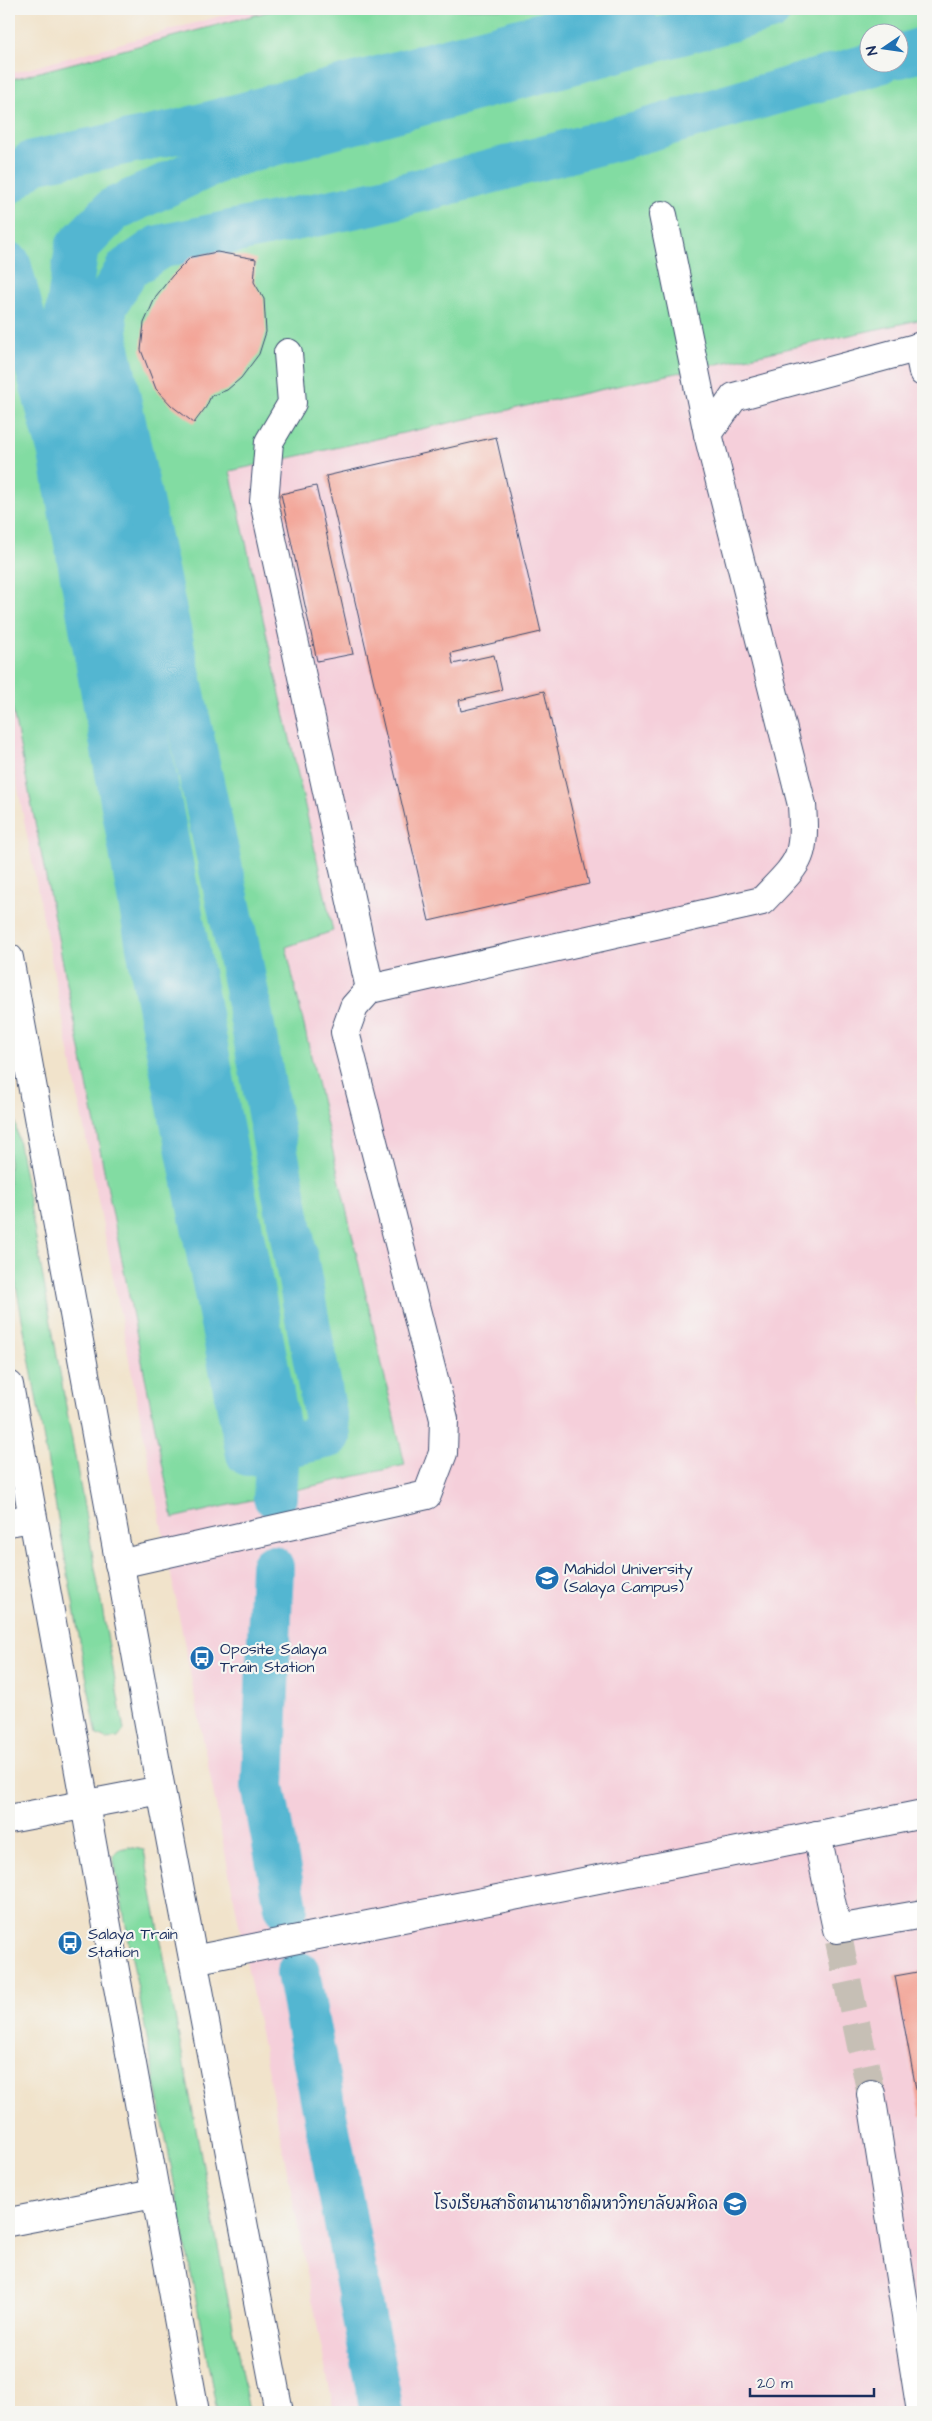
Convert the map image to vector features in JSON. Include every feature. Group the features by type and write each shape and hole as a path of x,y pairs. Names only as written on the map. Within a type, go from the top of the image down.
{"main road":[{"path":"119,1564 427,1495 442,1453 444,1419 346,1032 354,1007 370,989 762,901 796,865 804,840 802,805 708,434 663,215"},
{"path":"288,353 292,403 270,442 264,502 370,989"},
{"path":"708,434 734,397 921,355"},
{"path":"9,958 160,1790 279,2412"},
{"path":"10,1394 20,1520 86,1804 154,2194 195,2412"},
{"path":"9,1819 160,1790"},
{"path":"194,1960 923,1814"},
{"path":"817,1835 838,1935 923,1914"},
{"path":"871,2094 921,2412"},
{"path":"9,2222 154,2194"}],"shaded area":[{"name":"Mahidol University (Salaya Campus)","path":"246,9 923,9 923,2412 334,2412 9,743 9,74"}],"green space":[{"path":"278,9 923,9 923,319 230,471 333,931 286,947 405,1465 173,1518 9,691 9,80"},
{"path":"9,1088 124,1730 118,1738 106,1739 97,1735 9,1246"},
{"path":"129,1847 144,1850 249,2412 217,2412 113,1856 120,1849"}],"building":[{"path":"217,252 256,259 254,282 264,299 266,332 259,354 241,378 227,390 211,396 206,407 194,423 172,406 156,389 141,350 144,323 156,296 191,257"},
{"path":"496,437 541,632 451,653 453,664 494,655 502,690 459,700 461,711 544,691 589,884 429,921 326,476"},
{"path":"316,486 353,654 317,661 281,494"},
{"path":"923,1971 923,2116 921,2116 895,1976"}],"waterway":[{"path":"9,182 33,162 177,132 636,9"},
{"path":"275,1497 279,1430 67,315 77,247 114,209 229,156 770,9"},
{"path":"910,53 923,49"},
{"path":"9,264 60,453 154,980 248,1454 329,1436 241,962 108,348 104,309 127,269 159,247 372,203 630,135 860,68"},
{"path":"272,1567 263,1786 286,1907"},
{"path":"298,1973 382,2412"}],"tunnel":[{"path":"839,1941 871,2094"}],"place":[{"name":"Mahidol University (Salaya Campus)","path":"547,1578"},
{"name":"Oposite Salaya Train Station","path":"202,1658"},
{"name":"Salaya Train Station","path":"70,1943"},
{"name":"โรงเรียนสาธิตนานาชาติมหาวิทยาลัยมหิดล","path":"735,2204"}]}
